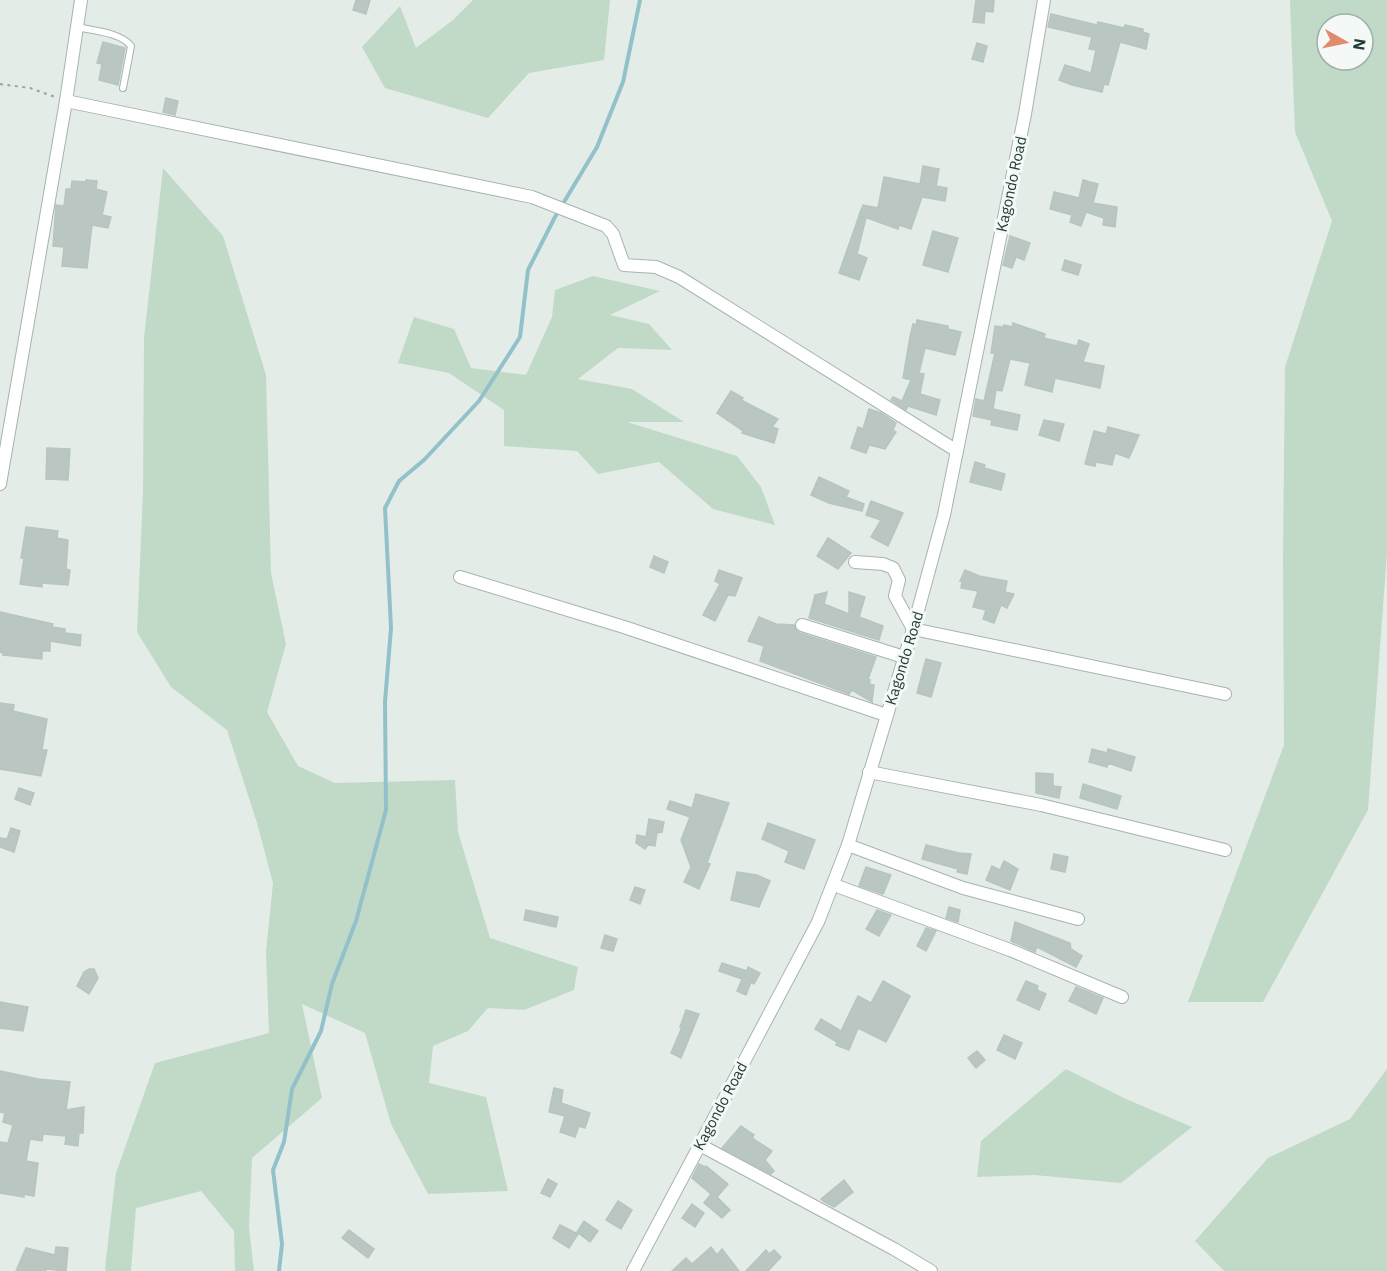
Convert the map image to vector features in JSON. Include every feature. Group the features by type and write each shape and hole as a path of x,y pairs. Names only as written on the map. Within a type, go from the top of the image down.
{"street":[{"path":"0,484 66,101 81,0"},
{"name":"Kagondo Road","path":"633,1271 818,922 848,845 913,629 944,515 1025,114 1044,0"},
{"path":"66,101 532,197 606,226 613,234 624,265 656,267 679,277 957,451"},
{"path":"855,562 883,564 893,568 899,580 895,597 913,629 1225,694"},
{"path":"460,577 624,627 886,714"},
{"path":"802,625 904,657"},
{"path":"869,771 1041,805 1226,850"},
{"path":"848,845 963,888 1078,920"},
{"path":"834,885 1010,950 1122,997"},
{"path":"700,1145 931,1271"}],"lane":[{"path":"76,27 119,37 129,43 131,46 123,88"}],"path":[{"path":"0,84 30,88 66,101"}],"green space":[{"path":"473,0 610,0 604,60 529,73 488,118 385,88 362,47 400,6 416,48 453,20"},
{"path":"1290,0 1387,0 1387,553 1368,810 1263,1002 1188,1002 1284,745 1285,367 1332,221 1295,132"},
{"path":"163,168 223,236 266,375 271,573 286,644 267,712 298,766 335,783 455,780 458,832 490,938 578,967 574,990 524,1010 488,1008 468,1031 433,1046 429,1083 486,1097 508,1191 428,1194 391,1124 365,1033 302,1004 322,1098 252,1158 249,1227 254,1271 235,1271 234,1231 201,1191 136,1208 131,1271 106,1271 105,1268 116,1173 155,1063 269,1033 266,952 273,883 257,823 227,730 171,687 137,632 143,491 144,338"},
{"path":"593,276 660,291 610,315 649,324 672,350 618,348 578,379 632,389 684,422 627,422 737,456 761,487 775,525 713,509 659,462 598,474 577,451 504,446 504,410 449,373 398,363 414,317 454,329 471,368 526,375 552,317 555,290"},
{"path":"1066,1069 1126,1099 1192,1127 1121,1183 1034,1175 977,1177 981,1141"},
{"path":"1387,1069 1387,1271 1224,1271 1195,1241 1268,1158 1350,1119"}],"building":[{"path":"356,0 370,0 366,14 353,10"},
{"path":"976,0 994,0 993,12 985,11 984,23 973,22"},
{"path":"1051,14 1097,25 1098,22 1124,28 1125,25 1143,29 1143,32 1149,34 1146,49 1120,42 1108,85 1104,84 1102,92 1072,85 1059,80 1065,65 1091,73 1096,50 1089,49 1092,37 1048,27"},
{"path":"103,42 125,48 118,85 99,80 102,64 97,63"},
{"path":"977,43 987,46 983,62 972,59"},
{"path":"166,98 178,101 175,115 163,112"},
{"path":"923,166 939,169 936,186 947,188 945,201 922,197 911,229 899,225 898,229 859,215 863,205 878,208 884,177 920,184"},
{"path":"86,180 97,181 96,189 107,192 102,215 111,217 108,228 92,225 87,268 62,266 64,247 53,246 56,205 64,206 66,189 71,189 72,181 86,182"},
{"path":"1083,180 1098,184 1093,203 1117,207 1115,227 1103,225 1104,218 1086,212 1081,226 1070,222 1072,215 1050,209 1054,192 1079,198"},
{"path":"859,216 866,218 857,254 867,258 859,280 839,273"},
{"path":"933,231 958,238 948,272 923,265"},
{"path":"1010,236 1030,243 1024,260 1016,257 1012,268 1003,265"},
{"path":"1065,260 1081,265 1078,275 1062,270"},
{"path":"917,320 948,326 948,329 961,332 955,355 925,348 919,373 924,374 920,394 940,400 936,415 908,406 906,410 891,400 893,397 902,401 911,380 903,378 913,324 916,325"},
{"path":"1013,323 1045,334 1044,338 1077,346 1079,340 1089,344 1083,362 1104,366 1100,388 1055,378 1052,392 1025,385 1030,363 1010,359 1002,391 996,390 993,409 1020,415 1017,430 991,425 992,420 973,416 976,399 984,401 995,353 991,353 995,326 1012,327"},
{"path":"731,391 743,398 741,400 778,419 772,427 778,429 774,443 742,433 743,431 717,413"},
{"path":"869,409 881,413 896,423 893,430 896,432 885,449 869,445 866,453 851,448 858,427 863,429"},
{"path":"1044,420 1064,424 1059,441 1039,435"},
{"path":"1108,427 1139,435 1129,458 1115,453 1112,465 1096,462 1095,466 1085,464 1094,431 1106,434"},
{"path":"47,448 70,449 68,480 46,479"},
{"path":"975,462 985,465 984,468 1005,474 1001,490 970,482"},
{"path":"819,477 849,491 846,497 864,504 862,511 829,503 811,495"},
{"path":"871,501 903,513 888,546 871,537 881,520 866,515"},
{"path":"26,527 58,531 57,538 68,540 66,569 70,570 68,585 42,583 42,587 20,584"},
{"path":"828,538 851,553 838,569 817,556"},
{"path":"654,556 668,562 664,573 650,567"},
{"path":"719,570 742,578 735,596 728,595 715,621 703,615 720,584 715,581"},
{"path":"965,570 979,576 1007,581 1005,592 1014,594 1007,608 1001,605 994,623 983,619 986,610 973,607 978,591 961,588 962,581 960,581"},
{"path":"827,592 824,604 849,614 849,592 865,597 859,617 883,626 879,640 809,618 815,595"},
{"path":"0,612 53,624 52,627 65,629 65,633 81,635 80,646 50,641 50,651 42,651 42,659 3,655 0,652"},
{"path":"759,617 776,624 794,625 800,633 876,657 868,679 869,684 874,685 872,702 852,690 849,694 760,661 764,646 748,641"},
{"path":"926,659 941,663 931,697 917,693"},
{"path":"0,703 14,705 13,711 47,719 42,750 47,750 41,776 0,769"},
{"path":"1092,749 1107,753 1108,749 1135,757 1131,771 1108,763 1107,767 1089,762"},
{"path":"1036,773 1053,774 1053,786 1061,787 1059,798 1036,793"},
{"path":"1083,784 1121,796 1117,809 1080,798"},
{"path":"19,788 34,793 30,805 15,799"},
{"path":"696,794 729,803 707,863 710,864 699,889 684,882 691,867 681,840 690,817 667,809 670,801 692,808"},
{"path":"649,819 664,822 662,832 657,833 655,846 648,845 645,849 636,843 637,835 646,837"},
{"path":"768,823 815,840 804,869 785,862 789,851 762,839"},
{"path":"11,828 20,831 14,852 0,847 0,838 7,839"},
{"path":"926,845 971,854 967,874 957,872 958,869 922,859"},
{"path":"1054,854 1068,857 1065,872 1051,869"},
{"path":"1004,861 1018,869 1010,890 986,880 992,866 1000,870"},
{"path":"866,867 891,875 883,894 859,886"},
{"path":"737,872 757,875 770,881 759,907 731,900"},
{"path":"635,887 645,890 640,904 630,900"},
{"path":"949,907 960,910 958,922 946,918"},
{"path":"526,910 558,917 556,927 524,920"},
{"path":"877,910 891,915 879,936 866,929"},
{"path":"1015,922 1070,943 1071,949 1082,956 1076,967 1037,947 1035,952 1011,941"},
{"path":"926,928 936,931 926,951 917,946"},
{"path":"605,935 617,939 613,951 601,948"},
{"path":"722,963 747,971 748,967 760,973 754,984 751,982 746,995 737,991 742,979 719,971"},
{"path":"94,969 98,978 89,994 77,986 84,972"},
{"path":"883,981 910,996 886,1042 858,1028 849,1050 836,1045 837,1042 815,1029 821,1019 841,1031 858,996 871,1003"},
{"path":"1026,981 1038,986 1037,990 1046,994 1039,1010 1017,1000"},
{"path":"1076,987 1103,998 1096,1014 1069,1001"},
{"path":"0,1002 28,1007 23,1031 0,1028"},
{"path":"686,1010 699,1014 681,1058 671,1053 682,1027 680,1027"},
{"path":"1004,1035 1022,1043 1015,1059 997,1050"},
{"path":"977,1051 985,1060 976,1068 968,1058"},
{"path":"0,1071 38,1079 70,1082 66,1110 84,1107 83,1133 79,1133 78,1146 65,1144 66,1136 43,1134 42,1141 30,1139 26,1161 38,1163 34,1196 24,1194 24,1197 0,1193 0,1142 8,1143 13,1125 3,1122 5,1113 0,1112"},
{"path":"554,1088 563,1090 561,1103 590,1113 585,1128 579,1126 575,1137 560,1132 565,1116 549,1112"},
{"path":"741,1126 754,1135 752,1138 772,1151 765,1160 774,1171 771,1174 722,1148"},
{"path":"699,1164 706,1166 728,1184 717,1197 730,1210 722,1218 704,1203 711,1194 692,1178"},
{"path":"548,1179 557,1184 550,1197 541,1193"},
{"path":"844,1180 853,1192 834,1207 821,1199"},
{"path":"618,1201 632,1210 621,1229 606,1220"},
{"path":"692,1204 704,1213 695,1227 682,1218"},
{"path":"584,1221 598,1231 590,1242 577,1232"},
{"path":"560,1225 578,1234 569,1248 553,1238"},
{"path":"349,1230 374,1249 368,1258 342,1238"},
{"path":"56,1247 68,1248 66,1271 46,1269 46,1271 16,1271 26,1248 55,1255"},
{"path":"711,1247 717,1255 722,1249 739,1271 672,1271 686,1258 692,1264"},
{"path":"766,1250 769,1254 774,1250 781,1257 768,1271 746,1271"}],"waterway":[{"path":"279,1271 282,1244 273,1170 284,1142 292,1089 321,1031 332,984 356,921 386,810 385,702 391,628 385,508 399,481 424,460 479,401 520,337 528,270 555,217 597,147 623,82 640,0"}]}
